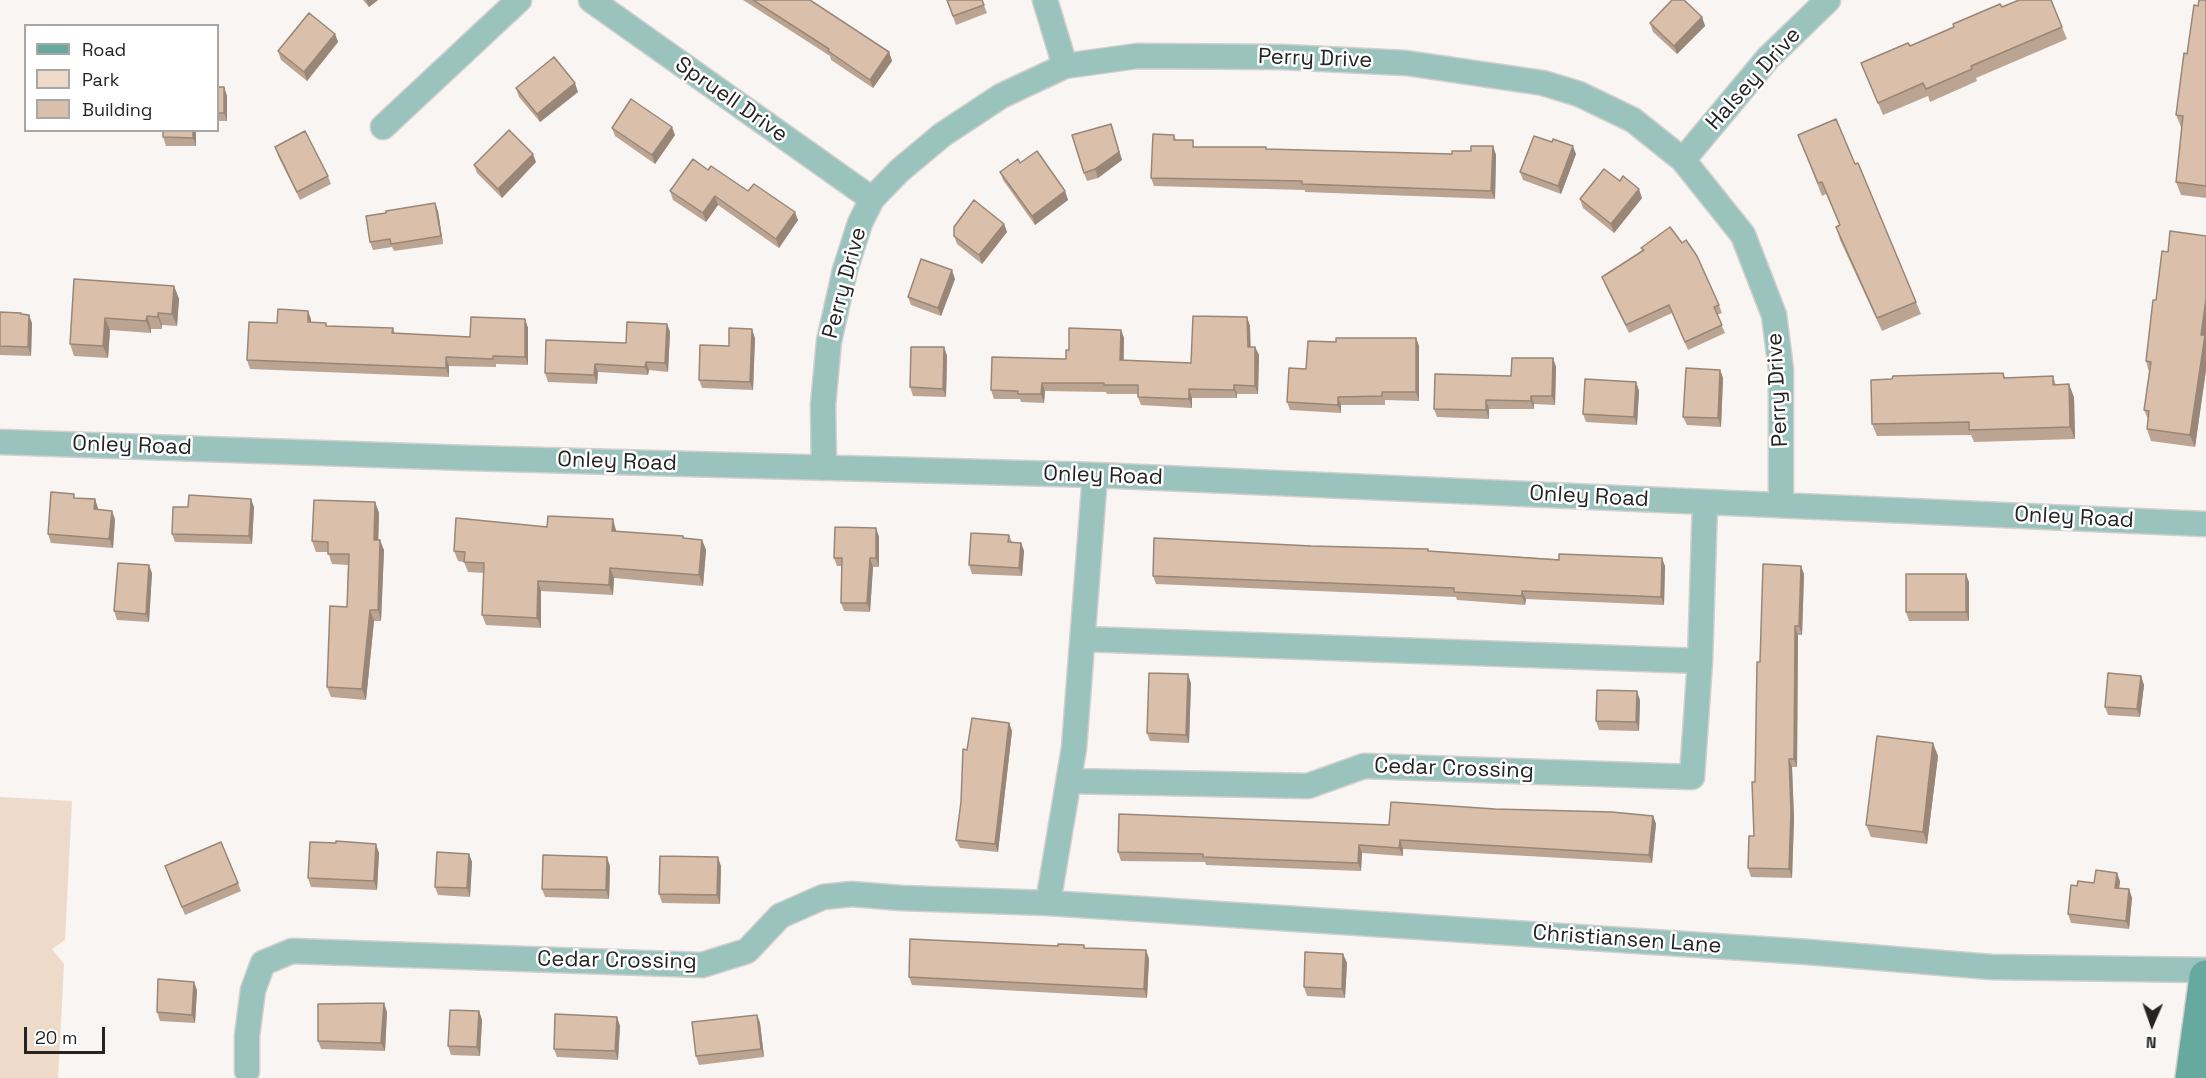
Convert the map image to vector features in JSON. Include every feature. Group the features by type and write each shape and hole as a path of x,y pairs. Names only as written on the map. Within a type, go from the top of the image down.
{"street":[{"path":"383,127 519,0"},
{"name":"Spruell Drive","path":"591,0 872,199"},
{"path":"1045,0 1065,66"},
{"name":"Halsey Drive","path":"1683,160 1768,58 1828,0"},
{"name":"Perry Drive","path":"824,468 823,405 829,340 851,248 872,199 899,171 942,135 1001,96 1065,66 1137,56 1283,57 1406,63 1543,83 1579,94 1633,120 1683,160 1743,235 1774,315 1781,370 1781,505"},
{"name":"Onley Road","path":"0,442 1095,475 2206,524"},
{"path":"1048,903 1074,748 1095,475"},
{"name":"Cedar Crossing","path":"1069,781 1308,786 1364,766 1692,777 1700,662 1705,502"},
{"path":"1083,639 1700,662"},
{"name":"Cedar Crossing","path":"247,1071 247,1036 253,990 263,963 292,951 702,965 747,951 780,916 823,897 852,894 1048,903"},
{"name":"Christiansen Lane","path":"1048,903 1808,952 1991,967 2206,970"},
{"path":"2192,1078 2206,977"}],"green space":[{"path":"0,797 72,801 65,940 52,949 64,964 58,1078 0,1078"}],"building":[{"path":"753,0 810,0 889,52 870,80 828,51 829,49"},
{"path":"947,0 982,0 984,5 953,16"},
{"path":"1672,0 1684,0 1702,17 1674,46 1650,23"},
{"path":"2019,0 2051,0 2062,27 1971,66 1972,69 1926,89 1923,83 1878,103 1861,63 1908,43 1910,46 2000,4 2002,7"},
{"path":"2199,0 2206,0 2206,186 2176,182 2183,116 2176,115 2184,53 2187,54 2194,5 2198,6"},
{"path":"309,13 335,34 304,72 278,51"},
{"path":"554,57 575,83 537,114 516,88"},
{"path":"219,87 224,87 224,113 219,113"},
{"path":"631,99 672,127 652,155 612,128"},
{"path":"1836,119 1855,164 1858,163 1916,302 1877,318 1836,227 1840,225 1822,182 1818,183 1798,135"},
{"path":"1111,124 1119,152 1095,169 1084,173 1072,135"},
{"path":"509,130 533,154 498,189 474,165"},
{"path":"305,131 328,176 297,192 275,147"},
{"path":"163,132 193,132 193,138 163,137"},
{"path":"1153,134 1174,135 1174,140 1193,140 1193,147 1266,147 1266,149 1452,154 1452,151 1471,151 1471,146 1493,146 1491,191 1302,184 1302,181 1151,178"},
{"path":"1534,136 1552,142 1553,139 1573,146 1558,186 1520,172"},
{"path":"1037,151 1065,191 1032,216 1000,172 1018,159 1020,163"},
{"path":"693,159 708,170 711,166 748,191 754,184 795,212 776,239 715,196 703,213 670,191"},
{"path":"1604,169 1620,181 1623,176 1639,189 1611,224 1580,199"},
{"path":"974,200 1004,224 979,255 954,236 954,227"},
{"path":"435,203 441,236 391,244 390,239 370,242 366,216"},
{"path":"1670,227 1682,243 1686,240 1697,256 1719,305 1714,307 1722,325 1685,342 1669,305 1626,325 1602,277 1644,250 1641,248"},
{"path":"2170,231 2206,236 2206,299 2201,335 2205,335 2190,435 2147,429 2149,411 2144,410 2151,362 2146,361 2153,300 2156,300 2162,251 2168,252"},
{"path":"921,259 952,270 938,308 908,297"},
{"path":"74,279 174,286 172,314 158,313 158,317 147,316 146,321 105,318 103,346 70,344"},
{"path":"278,309 308,311 308,322 326,323 326,326 393,328 392,333 470,337 471,317 525,319 525,357 493,356 493,359 446,357 446,368 247,360 249,322 277,323"},
{"path":"0,312 29,315 28,347 0,346"},
{"path":"1193,316 1247,317 1248,347 1255,347 1255,386 1234,385 1234,390 1189,389 1189,399 1138,397 1138,385 1104,385 1104,383 1042,383 1041,394 1018,394 1018,391 991,390 992,357 1066,359 1066,350 1069,350 1069,328 1121,330 1120,360 1191,363"},
{"path":"627,322 667,324 665,363 646,362 645,367 595,364 594,375 545,373 546,340 626,343"},
{"path":"729,328 752,329 750,382 699,380 700,345 729,346"},
{"path":"1336,338 1416,338 1416,392 1382,392 1382,396 1338,397 1338,405 1287,402 1289,368 1306,369 1308,341 1336,342"},
{"path":"911,347 944,347 943,389 910,387"},
{"path":"1512,358 1553,358 1552,396 1531,396 1531,401 1486,400 1486,410 1434,409 1435,374 1511,376"},
{"path":"1686,368 1720,370 1718,418 1683,417"},
{"path":"2003,373 2004,378 2053,376 2053,385 2069,384 2070,427 1969,430 1969,422 1872,424 1871,380 1892,379 1893,376"},
{"path":"1585,379 1636,382 1634,417 1583,414"},
{"path":"51,492 74,494 74,498 95,499 94,509 112,511 109,539 48,534"},
{"path":"189,495 251,499 249,536 172,534 173,507 188,507"},
{"path":"314,500 375,502 374,540 380,540 378,610 370,610 362,689 327,687 330,606 347,607 349,554 328,554 328,542 312,541"},
{"path":"548,516 613,519 612,531 683,536 683,538 702,540 699,575 610,568 609,585 538,581 537,618 482,615 484,563 464,562 465,552 454,551 456,518 547,527"},
{"path":"835,527 876,528 876,558 870,558 867,603 841,603 842,558 834,558"},
{"path":"971,533 1009,535 1008,542 1021,543 1019,568 969,565"},
{"path":"1154,538 1428,549 1428,551 1559,560 1559,554 1662,558 1661,597 1522,591 1522,596 1454,592 1454,588 1153,576"},
{"path":"118,563 149,565 146,614 114,611"},
{"path":"1763,564 1801,566 1799,626 1795,626 1794,759 1789,759 1791,811 1789,869 1748,868 1749,836 1754,836 1752,782 1755,782 1757,662 1760,662"},
{"path":"1906,574 1966,574 1966,612 1906,612"},
{"path":"1149,673 1188,674 1186,735 1147,733"},
{"path":"2108,673 2141,676 2137,709 2105,707"},
{"path":"1597,690 1637,691 1636,722 1596,721"},
{"path":"972,718 1009,723 995,844 956,840 961,802 963,749 967,750"},
{"path":"1877,736 1933,743 1923,832 1866,825"},
{"path":"1391,802 1495,809 1612,812 1653,816 1649,855 1400,840 1399,848 1359,845 1358,863 1203,857 1203,854 1118,852 1119,814 1389,825"},
{"path":"336,841 376,844 374,881 308,878 310,842 336,843"},
{"path":"221,842 238,883 182,907 165,866"},
{"path":"437,852 469,854 467,888 435,887"},
{"path":"543,855 607,857 606,890 542,889"},
{"path":"660,856 718,857 717,895 659,894"},
{"path":"2096,870 2117,873 2115,888 2129,889 2126,921 2068,914 2071,885 2077,886 2078,881 2094,883"},
{"path":"910,939 1058,946 1058,944 1084,945 1084,948 1146,950 1144,989 909,977"},
{"path":"1305,952 1343,954 1342,989 1304,987"},
{"path":"158,979 194,982 192,1015 157,1012"},
{"path":"384,1003 381,1043 318,1041 318,1004"},
{"path":"450,1010 479,1011 477,1047 448,1046"},
{"path":"555,1014 617,1017 615,1051 554,1049"},
{"path":"757,1015 761,1049 696,1056 692,1022"}]}
